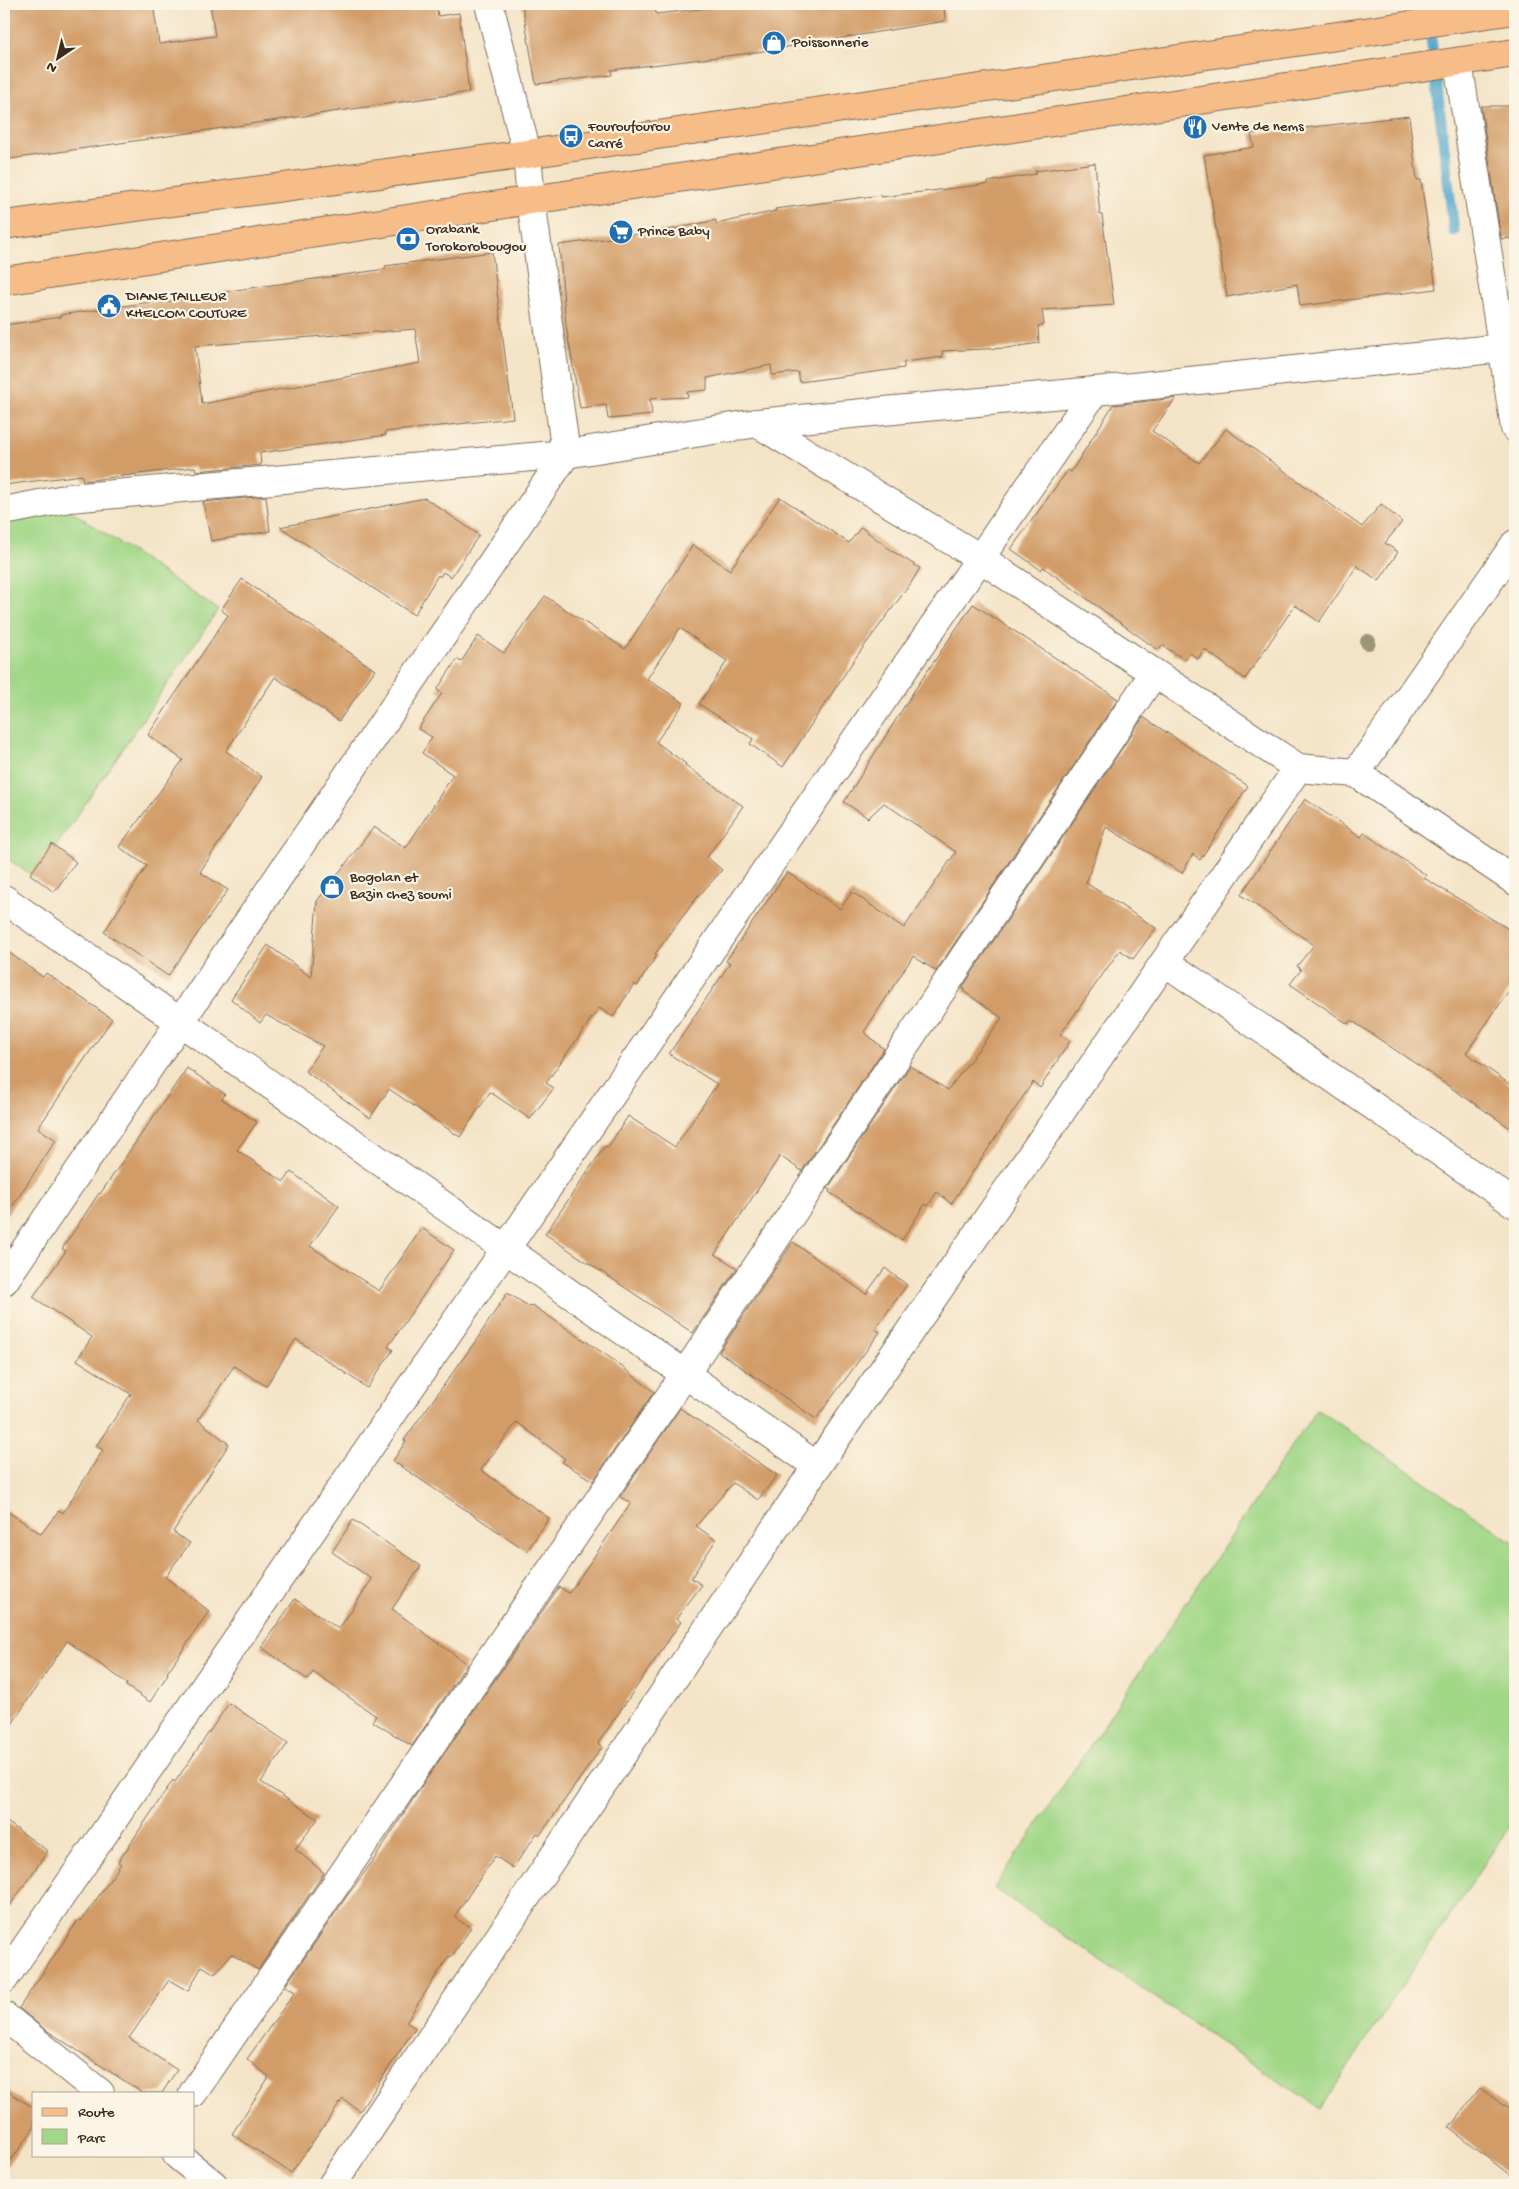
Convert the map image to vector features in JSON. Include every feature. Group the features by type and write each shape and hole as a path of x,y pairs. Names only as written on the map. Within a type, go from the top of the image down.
{"main road":[{"path":"4,225 527,154 1452,12 1515,10"},
{"path":"1452,12 1458,62"},
{"path":"4,281 1515,53"}],"street":[{"path":"4,1281 566,454 531,200 527,154 489,4"},
{"path":"1458,62 1515,428"},
{"path":"4,511 70,498 566,454 756,423 1095,391 1502,348"},
{"path":"4,1979 1095,391"},
{"path":"756,423 980,558 1298,768 1356,773 1515,881"},
{"path":"1356,773 1515,544"},
{"path":"194,2092 684,1374 1154,673"},
{"path":"332,2185 816,1466 1298,768"},
{"path":"4,899 816,1466"},
{"path":"1165,962 1515,1204"},
{"path":"4,2016 99,2092"},
{"path":"178,2156 214,2185"}],"green space":[{"path":"66,507 218,610 35,877 4,857 4,519"},
{"path":"1317,1409 1515,1543 1515,1818 1320,2109 994,1888"}],"building":[{"path":"4,4 153,4 159,44 215,36 210,4 436,4 438,16 459,13 469,92 4,160 4,113 11,112 4,55"},
{"path":"522,4 654,4 656,14 718,7 718,4 944,4 945,21 751,53 611,70 612,75 536,84"},
{"path":"1481,106 1515,106 1515,238 1501,239"},
{"path":"1409,116 1417,180 1421,180 1436,289 1300,306 1297,284 1227,297 1204,155 1254,147 1251,134"},
{"path":"1095,163 1100,215 1102,215 1114,305 1042,310 1044,325 1038,326 1039,343 1007,348 942,351 943,357 904,362 904,368 800,382 798,372 772,375 771,365 707,378 707,390 687,392 688,397 650,399 652,415 608,419 606,405 580,408 566,325 559,245 669,230 716,220 716,224 776,211 775,209 881,195 881,197 988,184 988,182 1036,174 1035,171"},
{"path":"492,252 513,418 385,432 386,435 260,453 261,465 196,471 195,467 83,481 82,475 4,485 4,325 61,317 60,315 165,300 166,302 386,269 385,266","holes":["415,329 420,363 202,404 195,346"]},
{"path":"1176,398 1152,431 1199,463 1226,429 1362,527 1381,504 1402,522 1385,543 1398,552 1379,581 1357,566 1319,622 1295,605 1245,679 1204,649 1198,659 1190,653 1185,660 1162,645 1158,650 1043,567 1041,570 1011,549 1068,470 1071,472 1113,405"},
{"path":"266,496 270,531 211,541 203,502"},
{"path":"780,497 849,543 861,527 892,551 920,568 854,660 783,767 750,744 753,739 699,704 727,661 680,628 647,679 684,703 656,742 743,806 707,857 722,870 695,900 655,954 657,955 637,986 634,984 613,1017 599,1008 546,1083 554,1088 530,1119 490,1092 460,1137 389,1089 370,1118 305,1071 323,1046 266,1015 260,1023 231,999 268,945 311,977 317,901 374,827 406,848 453,775 422,753 432,737 418,729 442,693 437,690 457,659 461,662 478,636 504,653 545,596 625,649 693,545 730,570"},
{"path":"425,498 479,535 451,577 443,572 440,577 438,575 414,615 280,527"},
{"path":"242,579 375,670 339,721 275,677 226,751 262,777 200,872 228,890 168,976 104,932 147,866 119,847 183,760 148,735 228,615 221,610"},
{"path":"973,604 1118,699 936,971 913,956 864,1032 884,1049 802,1171 780,1156 715,1254 737,1268 693,1333 545,1234 605,1146 608,1147 628,1116 675,1147 717,1084 669,1054 730,963 726,961 787,872 840,909 852,892 904,928 956,852 884,803 868,818 844,802 914,691"},
{"path":"1143,717 1248,786 1200,860 1193,854 1182,873 1106,827 1086,883 1156,928 1133,959 1120,950 1060,1035 1070,1041 1040,1088 1033,1082 951,1204 937,1192 928,1206 925,1204 902,1240 829,1192 828,1188 910,1066 948,1090 1002,1018 963,991 965,989 962,988"},
{"path":"1305,799 1361,837 1364,833 1426,875 1424,878 1515,933 1515,982 1466,1053 1515,1088 1515,1131 1351,1020 1348,1024 1290,984 1301,970 1297,966 1314,945 1241,895"},
{"path":"52,844 76,862 54,892 30,874"},
{"path":"4,949 43,977 46,973 112,1019 38,1128 56,1140 4,1219"},
{"path":"187,1068 225,1094 222,1099 257,1122 237,1150 284,1182 291,1172 339,1206 310,1246 379,1291 422,1228 454,1250 388,1347 393,1350 367,1388 296,1339 266,1386 234,1366 198,1420 229,1444 173,1532 190,1543 165,1577 209,1611 167,1673 150,1702 126,1686 127,1683 67,1641 4,1736 4,1509 41,1534 59,1510 63,1513 103,1450 96,1446 131,1394 77,1360 92,1337 33,1297 66,1251 62,1249 99,1193"},
{"path":"793,1242 866,1294 885,1268 907,1285 875,1329 880,1332 816,1419 719,1352"},
{"path":"507,1293 530,1307 532,1305 612,1359 654,1392 593,1481 562,1462 565,1459 517,1422 481,1470 549,1518 527,1551 393,1461 406,1441 404,1440 475,1342"},
{"path":"680,1408 777,1475 758,1500 733,1483 696,1526 716,1540 691,1578 702,1585 676,1619 681,1622 598,1743 602,1747 540,1835 537,1833 513,1868 495,1856 454,1917 471,1928 451,1957 449,1956 406,2022 415,2028 360,2111 343,2099 291,2173 232,2134 269,2077 247,2059 295,1992 285,1986 373,1861 423,1784 559,1587 569,1593 631,1503 620,1497"},
{"path":"353,1520 421,1566 392,1609 467,1664 412,1746 372,1721 376,1716 313,1672 308,1680 261,1647 295,1599 339,1629 372,1579 332,1552"},
{"path":"229,1703 288,1743 261,1782 318,1819 295,1849 324,1873 258,1970 231,1954 215,1974 202,1966 188,1991 169,1980 129,2038 177,2070 163,2092 141,2092 43,2028 19,2008 79,1919 81,1921 121,1864 118,1862 173,1780 175,1782"},
{"path":"4,1820 48,1851 4,1914"},
{"path":"1480,2088 1515,2114 1515,2179 1449,2128"},
{"path":"4,2089 32,2107 32,2131 4,2170"}],"waterway":[{"path":"1427,4 1454,231"}],"place":[{"name":"Poissonnerie","path":"774,43"},
{"name":"Vente de nems","path":"1195,127"},
{"name":"Fouroufourou Carré","path":"571,136"},
{"name":"Prince Baby","path":"621,232"},
{"name":"Orabank Torokorobougou","path":"408,239"},
{"name":"DIANE TAILLEUR KHELCOM COUTURE","path":"109,306"},
{"name":"Bogolan et Bazin chez soumi","path":"332,887"}]}
